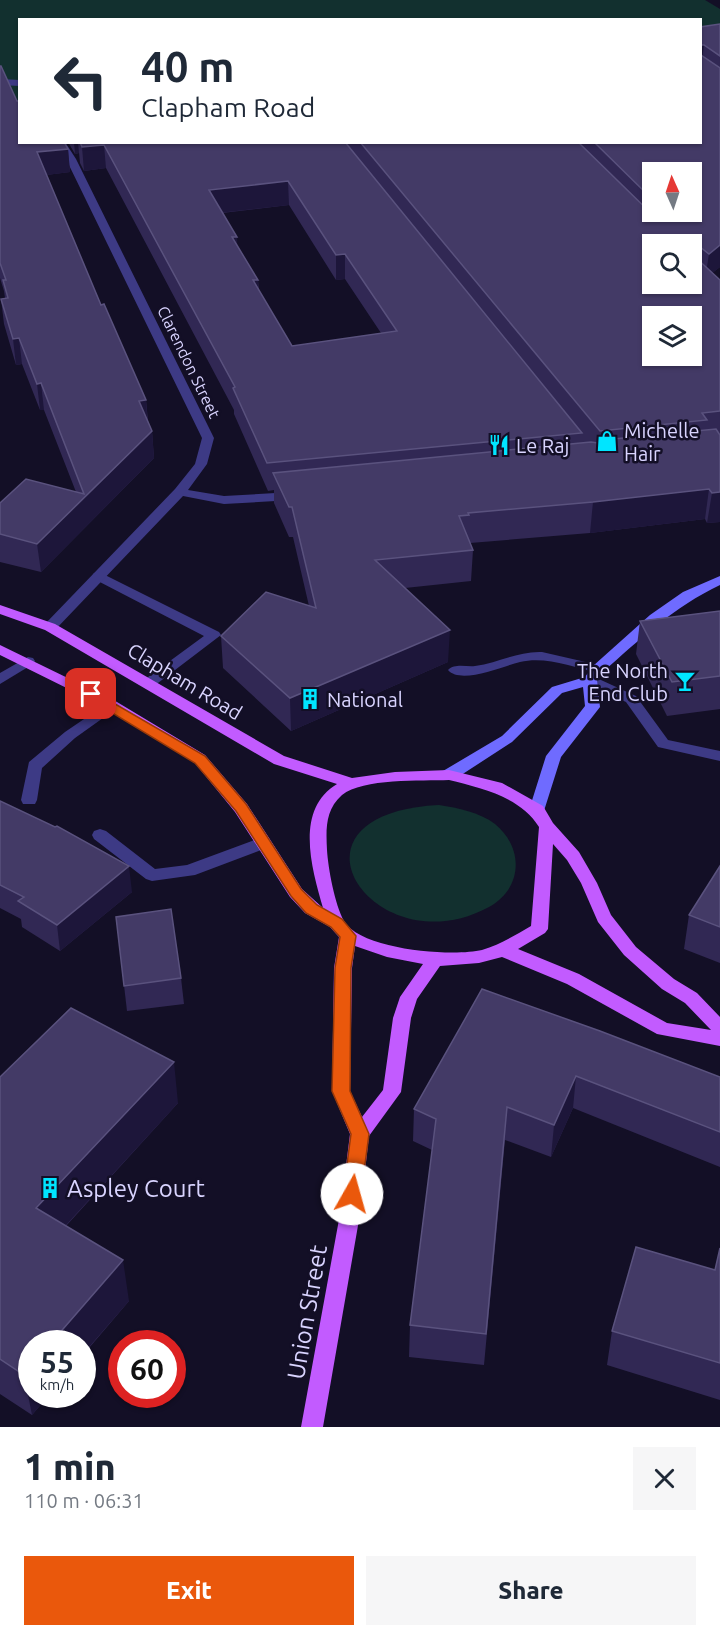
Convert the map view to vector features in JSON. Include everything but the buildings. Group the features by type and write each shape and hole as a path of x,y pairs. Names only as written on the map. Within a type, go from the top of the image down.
{"main road":[{"name":"Clapham Road","path":"0,609 50,627 279,760 351,783"},
{"path":"0,649 112,705 200,759 241,808 296,893 311,909 342,929 387,951 435,960 479,957 503,950 539,929 543,903 542,857 547,827"},
{"path":"435,960 410,997 402,1018 392,1092 360,1134 341,1091 342,929 320,870 318,822 332,798 351,783 395,777 449,775 496,787 537,810 547,827 573,856 590,884 604,918 630,951 668,984 691,998 720,1028"},
{"path":"503,950 573,979 663,1029 720,1039"},
{"name":"Union Street","path":"312,1427 350,1214 360,1134"}],"street":[{"path":"0,82 18,83"},
{"name":"Clarendon Street","path":"50,627 180,492 201,464 208,438 77,159 62,144"},
{"path":"180,492 224,500 312,494"},
{"path":"99,576 214,635 149,683"},
{"path":"449,775 507,739 557,690 594,675 655,618 688,595 720,580"},
{"path":"455,670 472,672 522,657 559,658 594,675 632,699 663,744 720,756"},
{"path":"0,679 28,661"},
{"path":"537,810 554,756 593,706 594,675"},
{"path":"29,800 34,766 70,735 112,705"},
{"path":"100,835 152,875 189,871 263,843"}],"green space":[{"path":"0,0 705,0 720,9 720,45 702,47 702,18 18,18 18,123 0,125"},
{"path":"439,805 461,809 495,824 511,844 515,856 516,867 513,879 500,899 489,907 447,921 409,918 378,904 357,883 350,858 359,833 387,815"}],"place":[{"name":"Michelle Hair","path":"607,441"},
{"name":"Le Raj","path":"499,445"},
{"name":"The North End Club","path":"685,681"},
{"name":"National","path":"310,699"},
{"name":"Aspley Court","path":"50,1188"}],"route":[{"path":"91,694 200,759 241,808 296,893 311,909 336,923 348,936 343,968 341,1091 360,1134 352,1194"}]}
